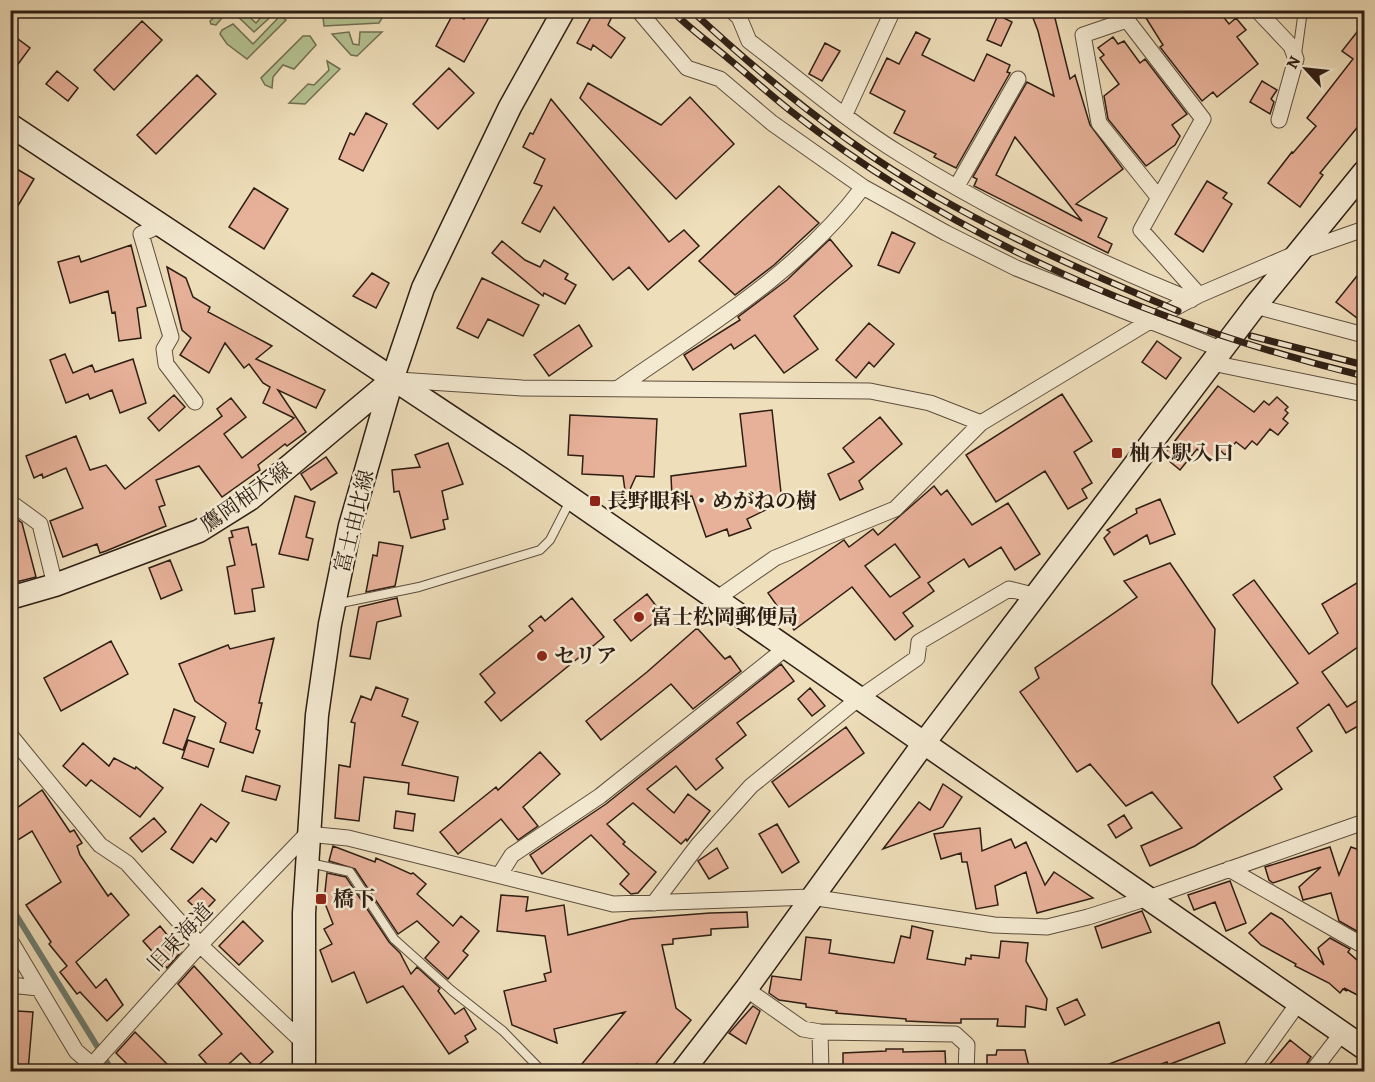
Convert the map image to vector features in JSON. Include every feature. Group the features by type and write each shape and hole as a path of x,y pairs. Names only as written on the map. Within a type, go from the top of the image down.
{"street":[{"name":"富士由比線","path":"304,1071 307,834 317,715 334,605 350,526 392,380 423,288 510,107 564,10"},
{"path":"638,10 687,68 720,79 772,123 863,187 1016,268 1150,321 1218,356 1365,394"},
{"path":"731,10 739,17 749,41 901,154 1035,231 1096,261 1195,298"},
{"path":"845,114 893,10"},
{"path":"1257,10 1291,46 1296,58 1279,120"},
{"path":"1159,198 1099,123 1083,35 1127,20 1203,119 1159,198 1141,230 1195,298"},
{"path":"957,186 1018,79"},
{"path":"10,125 571,499 1365,1048"},
{"path":"682,1071 746,989 924,743 1255,306 1304,250 1365,172"},
{"path":"617,389 764,285 832,223 863,187"},
{"path":"161,225 141,234 171,337 164,349 166,364 195,402"},
{"path":"715,600 775,558 895,508 981,423 1150,321 1195,298 1304,250 1365,229"},
{"path":"1255,306 1365,335"},
{"path":"392,380 522,388 870,391 930,403 981,423"},
{"name":"鷹岡柚木線","path":"10,598 55,585 199,531 250,499 392,380"},
{"path":"10,502 40,524 55,585"},
{"path":"654,903 698,845 751,786 858,699 917,658 919,642 1009,589 1037,596"},
{"path":"500,874 512,855 600,796 786,648"},
{"path":"10,735 100,845 127,863 200,945 304,1043"},
{"path":"307,834 348,838 500,874 613,904 811,897 994,925 1047,927 1148,898 1365,822"},
{"name":"旧東海道","path":"95,1068 200,945 307,834"},
{"path":"1229,869 1365,946"},
{"path":"10,940 76,1051 95,1068"},
{"path":"10,985 38,988"},
{"path":"746,989 802,1029 820,1032 956,1035 967,1045 966,1071"},
{"path":"1249,1071 1299,1002"},
{"path":"820,1032 821,1071"},
{"path":"1312,1071 1342,1033"}],"lane":[{"path":"1296,58 1303,10"},
{"path":"334,605 419,587 540,550 550,540 571,499"},
{"path":"306,862 350,873 394,939 451,990 503,1031 543,1071"}],"green space":[{"path":"242,10 256,23 267,11 277,11 254,32 232,11 228,11 216,25 211,24 210,21 222,11"},
{"path":"375,14 382,18 379,23 324,26 323,17"},
{"path":"280,16 286,20 247,59 227,44 220,34 222,30 233,24 253,44"},
{"path":"349,32 353,44 359,45 360,32 382,32 357,56 351,55 332,34"},
{"path":"303,36 310,36 316,45 294,69 283,65 273,77 272,88 265,85 261,78"},
{"path":"327,61 340,69 305,104 289,103 308,84 314,85 329,70"}],"building":[{"path":"469,10 493,10 464,62 436,46 453,14 464,19"},
{"path":"595,10 615,10 608,25 625,38 611,58 593,45 591,50 577,43"},
{"path":"1030,10 1053,10 1070,79 1075,75 1090,125 1123,169 1076,204 1107,218 1098,237 1112,244 1108,253 974,186 977,179 973,177 1027,82 1054,96 1038,31","holes":["1015,137 1082,221 996,175"]},
{"path":"1141,10 1218,10 1229,24 1236,18 1246,30 1237,37 1258,64 1217,97 1213,92 1202,101 1160,47 1163,45"},
{"path":"998,15 1012,22 1001,46 987,40"},
{"path":"142,21 162,40 114,90 94,70"},
{"path":"1365,22 1365,118 1320,173 1323,175 1300,207 1268,183 1316,126 1307,118 1353,59 1342,51"},
{"path":"916,32 930,39 922,55 974,81 987,54 1010,65 1007,72 1010,73 956,168 934,157 936,154 894,133 905,111 870,93 887,58 899,64"},
{"path":"10,33 30,48 10,75"},
{"path":"1113,37 1118,44 1124,41 1140,63 1145,59 1187,114 1172,125 1180,136 1175,145 1146,166 1108,119 1104,96 1119,84 1100,58 1104,55 1098,48"},
{"path":"825,43 840,51 822,81 809,74"},
{"path":"449,68 474,93 438,129 413,104"},
{"path":"57,71 78,88 68,101 46,84"},
{"path":"197,75 216,94 156,154 137,135"},
{"path":"1262,81 1277,90 1271,99 1274,102 1270,114 1250,102"},
{"path":"588,83 661,125 690,97 734,144 676,199 580,98"},
{"path":"551,99 669,242 684,230 699,246 648,290 629,267 613,280 554,207 540,232 522,223 542,186 534,183 545,159 523,147 530,133 533,134"},
{"path":"366,113 387,124 363,171 339,159 350,133 354,135"},
{"path":"10,165 34,179 10,219"},
{"path":"1207,181 1227,193 1223,198 1232,204 1203,252 1175,234"},
{"path":"779,186 819,223 774,265 735,295 699,261"},
{"path":"254,188 288,209 264,249 229,227"},
{"path":"892,232 915,243 899,273 878,265"},
{"path":"830,239 852,266 794,316 818,349 784,373 755,335 734,349 731,344 693,370 684,355 740,320 738,317 787,280"},
{"path":"502,241 525,260 540,267 544,260 568,274 565,279 576,285 565,304 544,293 543,296 492,253"},
{"path":"131,245 146,306 137,308 141,338 119,341 115,312 112,313 108,291 70,303 58,262 79,256 81,262"},
{"path":"1365,266 1365,324 1336,302"},
{"path":"167,267 186,278 193,297 210,307 208,312 272,346 256,359 325,390 316,408 278,390 306,432 287,446 285,444 258,465 260,470 222,497 199,466 156,480 165,505 159,507 166,526 100,553 97,544 63,557 50,521 83,508 66,468 43,478 42,474 34,478 26,456 76,436 90,470 106,465 125,489 222,416 217,409 231,398 246,417 224,434 242,458 294,418 263,403 270,387 263,383 249,364 244,368 225,343 209,373 180,355 191,338 182,330"},
{"path":"372,273 389,283 376,308 353,296"},
{"path":"482,278 539,305 523,336 488,319 478,338 457,328"},
{"path":"869,323 894,344 874,367 869,362 856,378 836,360"},
{"path":"579,325 592,346 549,376 534,355"},
{"path":"1157,341 1181,358 1166,379 1142,362"},
{"path":"65,354 73,373 92,365 95,372 133,359 146,403 120,413 112,390 90,399 88,394 66,403 50,360"},
{"path":"1218,386 1254,412 1264,401 1269,405 1277,397 1288,407 1285,410 1288,413 1283,419 1288,423 1278,435 1270,429 1257,445 1252,441 1245,449 1236,442 1225,455 1220,450 1211,461 1197,449 1180,470 1163,456"},
{"path":"1062,394 1092,441 1074,452 1092,483 1082,489 1087,498 1068,509 1045,471 996,502 966,455"},
{"path":"174,395 185,407 159,431 148,418"},
{"path":"772,410 782,502 747,519 751,528 729,536 727,529 706,537 692,496 672,497 671,476 746,466 740,414"},
{"path":"570,415 657,419 654,477 636,476 626,498 623,476 582,474 583,456 568,455"},
{"path":"880,417 902,444 859,481 863,489 840,500 828,474 854,462 843,448"},
{"path":"448,443 463,484 442,491 448,519 443,520 445,529 411,538 399,491 394,492 392,470 420,467 415,455"},
{"path":"326,457 337,473 311,490 301,474"},
{"path":"934,486 941,495 947,490 972,525 1008,503 1040,554 1015,570 1001,547 969,567 964,559 928,583 934,591 903,613 913,626 895,640 852,587 794,630 768,593 844,540 849,547 873,529 878,535","holes":["895,544 920,577 890,597 865,566"]},
{"path":"295,496 315,502 306,537 313,539 308,560 279,554"},
{"path":"1160,499 1175,534 1150,544 1147,535 1114,555 1104,538 1110,532 1107,530 1137,513 1136,509"},
{"path":"10,514 22,523 36,577 16,582 10,561"},
{"path":"248,527 252,545 256,544 264,587 252,589 255,611 235,614 227,567 235,565 229,538 233,537 231,531"},
{"path":"379,542 403,546 395,586 366,592 373,555 377,556"},
{"path":"170,560 182,590 161,599 149,568"},
{"path":"1170,563 1215,629 1212,684 1238,723 1298,683 1233,595 1254,580 1309,654 1338,633 1322,604 1365,578 1365,642 1322,672 1347,707 1365,696 1365,722 1346,733 1329,704 1297,728 1312,751 1274,777 1282,789 1195,846 1150,866 1141,846 1182,828 1152,792 1126,806 1090,764 1077,772 1020,692 1039,678 1035,668 1137,597 1124,581"},
{"name":"富士松岡郵便局","path":"647,594 663,615 631,641 614,620"},
{"path":"397,598 401,616 377,622 370,659 350,656 359,607"},
{"name":"セリア","path":"572,598 604,637 501,721 485,702 495,693 480,674 533,631 529,626 541,616 545,621"},
{"path":"697,628 725,659 730,656 741,671 693,709 671,684 601,740 586,721"},
{"path":"274,638 259,703 262,703 256,729 260,731 253,753 220,742 226,723 195,701 179,664 228,645 230,649"},
{"path":"111,641 128,674 61,711 44,678"},
{"path":"781,664 794,681 737,723 746,735 716,759 723,768 696,790 676,766 647,789 674,813 688,794 710,811 687,841 686,839 681,844 633,803 607,824 625,842 623,844 656,872 638,893 631,894 620,884 629,874 591,835 542,874 530,855 606,804"},
{"path":"376,687 408,699 402,716 418,722 402,765 458,777 454,801 408,794 409,783 364,777 359,821 335,818 339,765 350,767 355,723 351,722 361,696 371,700"},
{"path":"810,688 825,706 812,716 798,699"},
{"path":"174,709 195,717 183,750 163,743"},
{"path":"846,727 864,753 789,807 772,782"},
{"path":"188,740 214,749 208,767 182,758"},
{"path":"83,743 109,766 114,758 135,769 136,767 163,788 140,817 91,780 86,786 63,766"},
{"path":"540,752 560,774 523,807 538,826 518,840 501,819 458,854 440,832 496,787 498,790"},
{"path":"246,776 280,786 276,800 242,791"},
{"path":"943,784 962,797 943,827 883,849 919,802 930,810"},
{"path":"42,790 70,832 74,830 82,843 77,846 80,855 108,896 111,893 129,915 76,962 96,988 106,979 123,1005 107,1021 80,992 77,994 60,972 67,966 49,944 51,942 26,905 61,882 32,831 10,845 10,813"},
{"path":"201,804 229,823 216,842 211,838 193,863 171,849"},
{"path":"396,811 415,814 413,831 394,828"},
{"path":"1124,815 1132,828 1116,838 1108,825"},
{"path":"154,818 166,832 142,852 130,838"},
{"path":"777,824 799,862 782,873 759,834"},
{"path":"980,828 982,851 1011,839 1015,848 1026,842 1045,885 1054,872 1093,898 1037,913 1026,872 995,886 998,905 976,909 967,862 962,862 961,853 941,859 934,834"},
{"path":"333,846 375,862 376,858 413,873 426,884 417,894 453,926 461,916 479,931 463,951 468,955 448,979 425,958 439,942 417,921 398,934 355,869 329,861"},
{"path":"1330,847 1339,875 1351,847 1365,852 1365,931 1362,934 1339,921 1331,893 1303,900 1299,887 1321,867 1273,883 1269,880 1265,867"},
{"path":"717,848 728,868 709,879 698,861"},
{"path":"327,873 346,877 389,942 400,953 411,974 417,967 440,988 438,991 455,1014 464,1008 476,1029 465,1036 468,1042 449,1054 403,986 367,1003 354,972 332,982 320,950 332,944 324,929 333,924 324,901"},
{"path":"1230,881 1246,923 1226,931 1215,902 1194,910 1188,895"},
{"path":"202,888 215,900 202,914 188,901"},
{"path":"501,895 528,897 526,911 564,905 568,935 631,919 710,913 747,912 748,927 711,929 711,935 673,939 673,944 662,945 676,1008 691,1020 650,1071 646,1071 637,1064 631,1071 576,1071 625,1012 554,1029 557,1043 512,1025 504,991 546,981 544,974 551,972 545,936 497,931"},
{"path":"1142,911 1151,932 1102,948 1095,927"},
{"path":"1271,913 1282,919 1324,965 1318,948 1330,938 1350,949 1348,952 1365,967 1365,999 1344,988 1347,991 1343,989 1340,993 1329,983 1261,945 1249,933"},
{"path":"243,921 263,941 239,965 219,946"},
{"path":"160,926 181,952 167,968 143,941"},
{"path":"912,926 933,931 927,959 965,965 966,958 971,959 971,955 999,958 1001,941 1028,943 1026,961 1047,999 1046,1010 1026,1006 1025,1027 997,1026 998,1019 961,1019 961,1023 906,1021 906,1019 836,1013 837,1011 806,1007 806,1004 779,1000 769,993 772,976 801,980 806,937 831,940 829,953 894,963 901,936 910,938"},
{"path":"194,966 273,1052 255,1068 241,1053 221,1071 213,1071 199,1055 222,1034 178,984"},
{"path":"1077,999 1085,1015 1065,1025 1057,1008"},
{"path":"753,1006 760,1011 746,1044 729,1033"},
{"path":"17,1011 33,1012 28,1071 10,1071 13,1025 16,1026"},
{"path":"1219,1022 1225,1043 1168,1065 1167,1062 1141,1071 1096,1071 1096,1069"},
{"path":"135,1032 174,1071 134,1071 116,1053"},
{"path":"1290,1040 1311,1057 1302,1071 1264,1071"},
{"path":"886,1049 903,1049 903,1052 945,1051 946,1071 843,1071 843,1053 886,1051"},
{"path":"997,1050 1025,1050 1030,1071 987,1071 987,1055 996,1055"}],"waterway":[{"path":"10,905 113,1072"}],"railway":[{"path":"671,10 784,106 856,159 923,201 992,240 1138,305 1288,356 1364,376"},
{"path":"691,10 807,110 901,176 1024,242 1178,311"},
{"path":"1251,336 1364,365"}],"place":[{"name":"柚木駅入口","path":"1117,453"},
{"name":"長野眼科・めがねの樹","path":"595,501"},
{"name":"富士松岡郵便局","path":"639,617"},
{"name":"セリア","path":"542,656"},
{"name":"橋下","path":"321,899"}]}
